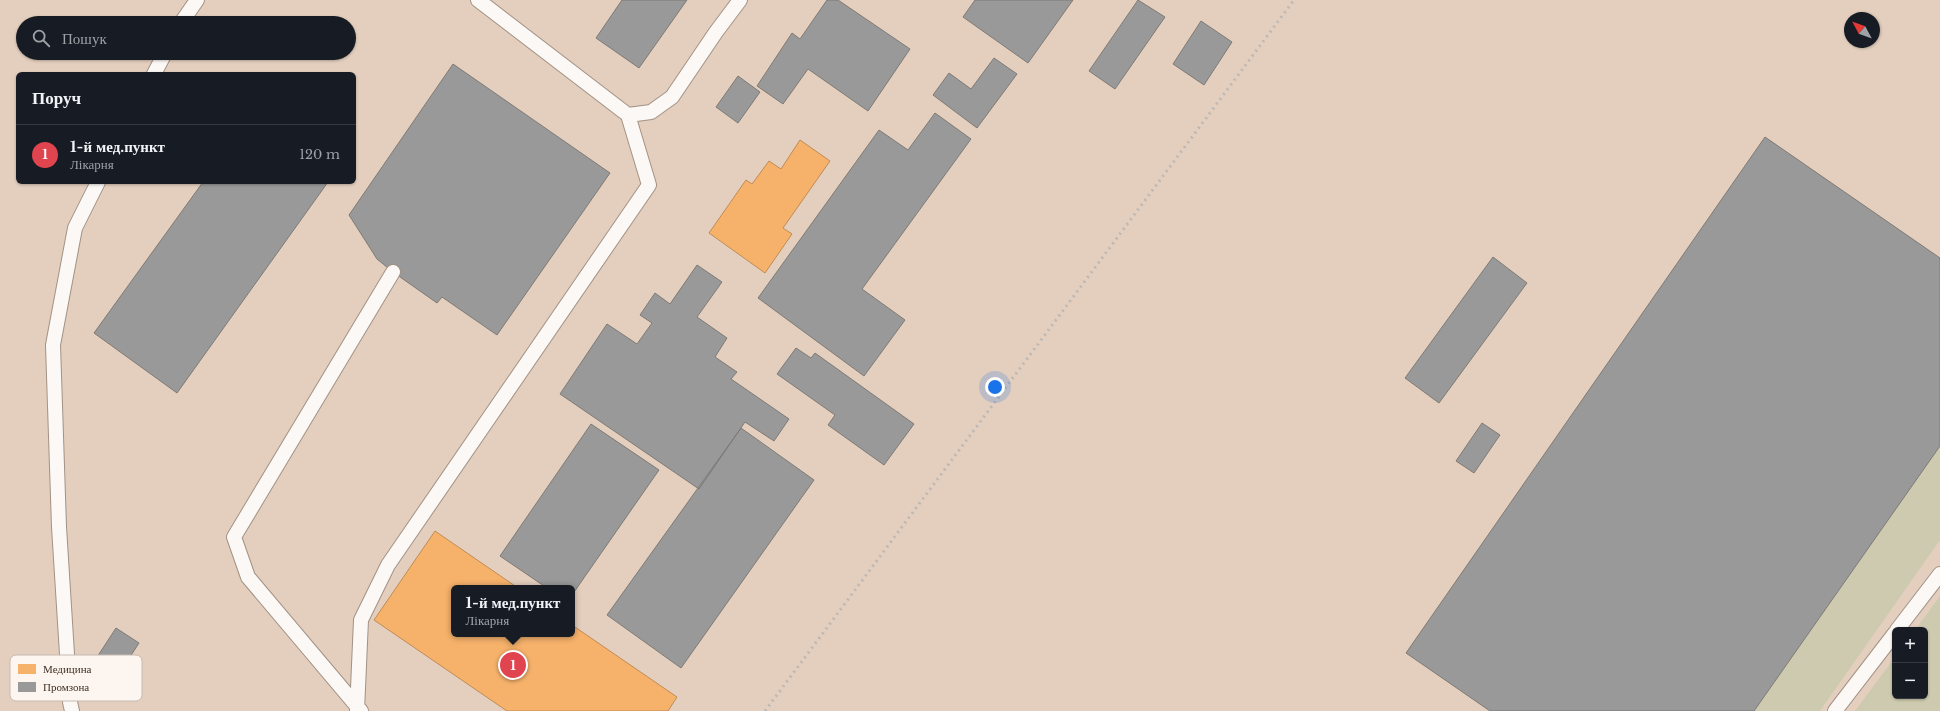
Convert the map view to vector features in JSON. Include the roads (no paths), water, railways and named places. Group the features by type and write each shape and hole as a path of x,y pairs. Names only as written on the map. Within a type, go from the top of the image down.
{"lane":[{"path":"187,16 197,0"},
{"path":"359,710 361,620 388,565 649,185 628,115 478,0"},
{"path":"628,115 651,112 672,97 716,32 740,0"},
{"path":"155,72 161,60"},
{"path":"67,655 59,527 53,345 75,228 97,184"},
{"path":"359,710 248,577 234,537 393,272"},
{"path":"1899,627 1940,574"},
{"path":"1835,711 1892,637"},
{"path":"70,701 72,711"}],"railway":[{"path":"765,711 1294,0"}],"place":[{"name":"1-й мед.пункт","path":"513,665"}]}
